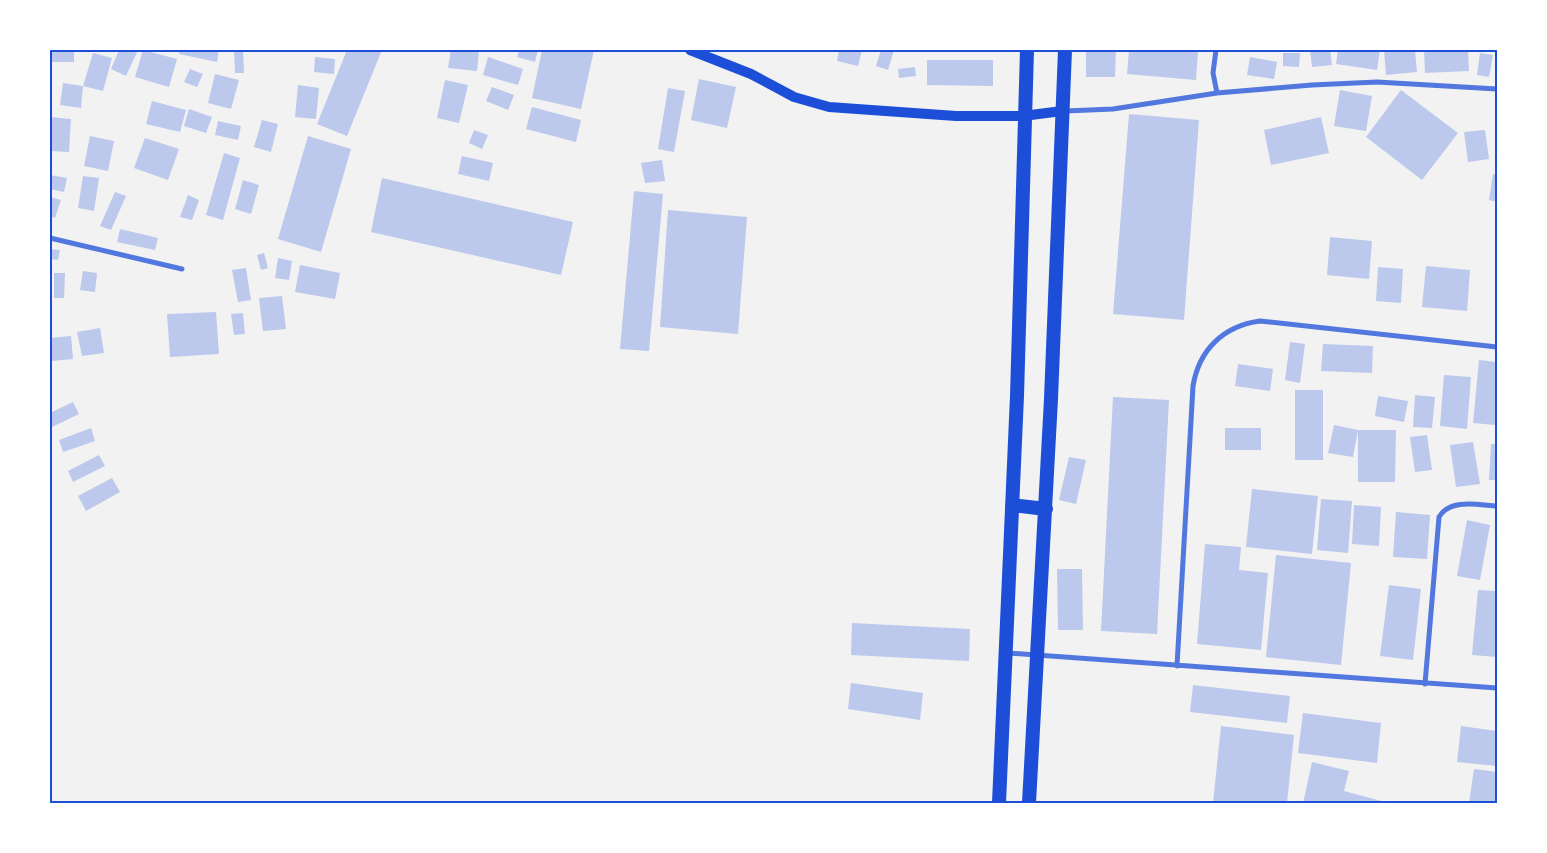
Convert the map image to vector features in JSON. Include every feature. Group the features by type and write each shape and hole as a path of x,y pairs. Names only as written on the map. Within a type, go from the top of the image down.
{"highway":[{"path":"999,803 1017,396 1026,50"},
{"path":"1030,803 1046,508 1065,50"},
{"path":"1012,505 1046,508"}],"main road":[{"path":"690,50 751,74 794,97 829,107 956,116 1023,116 1062,111"}],"street":[{"path":"1216,50 1213,73 1218,93"},
{"path":"1062,111 1113,109 1218,93 1312,85 1377,82 1497,89"},
{"path":"50,238 182,269"},
{"path":"1177,666 1193,386 1198,364 1210,345 1228,331 1248,323 1260,322 1497,347"},
{"path":"1425,684 1439,517 1447,509 1463,504 1497,506"},
{"path":"1005,653 1497,688"}],"building":[{"path":"50,50 74,50 74,62 50,62"},
{"path":"119,50 138,50 126,76 111,69"},
{"path":"143,50 177,59 169,87 135,77"},
{"path":"180,50 219,50 217,62 179,54"},
{"path":"234,50 243,50 244,73 235,73"},
{"path":"347,50 382,50 347,136 317,124"},
{"path":"451,50 479,50 477,71 448,68"},
{"path":"519,50 538,50 535,62 517,57"},
{"path":"542,50 594,50 581,109 532,98"},
{"path":"839,50 862,50 858,66 837,61"},
{"path":"881,50 894,50 888,70 876,66"},
{"path":"1086,50 1116,50 1115,77 1086,77"},
{"path":"1129,50 1198,50 1196,80 1127,74"},
{"path":"1310,50 1330,50 1332,65 1312,67"},
{"path":"1338,50 1380,50 1377,70 1336,64"},
{"path":"1384,50 1415,50 1417,72 1386,75"},
{"path":"1424,50 1468,50 1469,71 1425,73"},
{"path":"93,53 112,58 103,91 83,86"},
{"path":"1283,53 1300,53 1299,67 1283,66"},
{"path":"1480,53 1493,55 1489,77 1477,75"},
{"path":"315,57 335,59 334,74 314,72"},
{"path":"488,57 523,69 518,85 483,75"},
{"path":"1250,57 1277,62 1274,79 1247,75"},
{"path":"927,60 993,60 993,86 927,85"},
{"path":"915,67 916,76 899,78 898,69"},
{"path":"190,69 203,74 197,87 184,82"},
{"path":"215,74 239,80 231,109 208,103"},
{"path":"699,79 736,87 727,128 691,120"},
{"path":"445,80 468,85 459,123 437,118"},
{"path":"63,83 83,86 81,108 60,105"},
{"path":"298,85 319,88 316,119 295,117"},
{"path":"492,87 514,95 508,110 486,101"},
{"path":"668,88 685,91 674,152 658,149"},
{"path":"1340,90 1372,96 1366,131 1334,126"},
{"path":"1401,90 1458,133 1422,180 1366,137"},
{"path":"152,101 186,110 180,132 146,124"},
{"path":"532,107 581,120 576,142 526,129"},
{"path":"189,109 212,117 206,133 184,126"},
{"path":"1129,114 1199,120 1184,320 1113,314"},
{"path":"50,117 71,119 69,152 50,151"},
{"path":"1321,117 1329,153 1271,165 1264,130"},
{"path":"262,120 278,124 271,152 254,147"},
{"path":"218,121 241,126 238,140 215,135"},
{"path":"474,130 488,135 482,149 469,143"},
{"path":"1485,130 1489,159 1468,162 1464,132"},
{"path":"90,136 114,141 108,171 84,166"},
{"path":"308,136 351,149 321,252 278,239"},
{"path":"145,138 179,149 168,180 134,168"},
{"path":"224,153 240,158 223,220 206,215"},
{"path":"462,156 493,163 489,181 458,174"},
{"path":"662,160 665,181 645,183 641,163"},
{"path":"1493,174 1497,175 1497,202 1489,200"},
{"path":"50,175 67,178 64,192 50,189"},
{"path":"83,176 99,178 94,211 78,208"},
{"path":"382,178 573,222 561,275 371,232"},
{"path":"243,180 259,185 251,214 235,209"},
{"path":"634,191 663,194 649,351 620,349"},
{"path":"115,192 126,196 111,230 100,226"},
{"path":"188,195 199,200 192,220 180,217"},
{"path":"50,197 61,200 55,218 50,216"},
{"path":"668,210 747,217 738,334 660,327"},
{"path":"120,229 158,238 155,250 117,242"},
{"path":"1330,237 1372,241 1369,279 1327,275"},
{"path":"50,249 60,250 58,260 50,259"},
{"path":"264,253 268,268 261,270 257,255"},
{"path":"278,258 292,261 289,280 275,278"},
{"path":"300,265 340,273 335,299 295,292"},
{"path":"1426,266 1470,270 1467,311 1422,307"},
{"path":"1378,267 1403,269 1401,303 1376,301"},
{"path":"246,268 251,300 238,302 232,270"},
{"path":"83,271 97,273 95,292 80,290"},
{"path":"54,273 65,273 64,298 54,298"},
{"path":"282,296 286,329 263,331 259,298"},
{"path":"216,312 219,354 170,357 167,314"},
{"path":"243,313 245,334 234,335 231,314"},
{"path":"100,328 104,353 82,356 77,332"},
{"path":"71,336 73,359 52,361 50,338"},
{"path":"1290,342 1305,344 1300,383 1285,380"},
{"path":"1323,344 1373,346 1372,373 1321,371"},
{"path":"1479,360 1497,362 1495,425 1473,423"},
{"path":"1238,364 1273,369 1270,391 1235,386"},
{"path":"1444,375 1471,377 1467,429 1440,426"},
{"path":"1295,390 1323,390 1323,460 1295,460"},
{"path":"1415,395 1435,397 1432,428 1413,427"},
{"path":"1378,396 1408,401 1404,422 1375,416"},
{"path":"1113,397 1169,400 1157,634 1101,631"},
{"path":"73,402 79,414 50,428 50,413"},
{"path":"1334,425 1358,430 1353,457 1328,453"},
{"path":"91,428 95,441 63,452 59,440"},
{"path":"1225,428 1261,428 1261,450 1225,450"},
{"path":"1358,430 1396,430 1395,482 1358,482"},
{"path":"1427,435 1432,470 1415,472 1410,437"},
{"path":"1473,442 1480,484 1456,487 1450,445"},
{"path":"1491,444 1497,444 1497,480 1489,480"},
{"path":"99,455 105,466 73,482 68,471"},
{"path":"1069,457 1086,460 1076,504 1059,500"},
{"path":"112,478 120,492 86,511 78,496"},
{"path":"1252,489 1318,496 1312,554 1246,547"},
{"path":"1321,499 1352,501 1348,553 1317,550"},
{"path":"1354,505 1381,507 1379,546 1352,544"},
{"path":"1396,512 1430,515 1427,559 1393,557"},
{"path":"1467,520 1490,525 1480,580 1457,576"},
{"path":"1205,544 1241,547 1239,570 1268,573 1261,650 1197,644"},
{"path":"1276,555 1351,563 1341,665 1266,657"},
{"path":"1057,569 1082,569 1083,630 1058,630"},
{"path":"1389,585 1421,589 1413,660 1380,656"},
{"path":"1478,590 1497,591 1497,657 1472,655"},
{"path":"852,623 970,629 969,661 851,655"},
{"path":"851,683 923,693 920,720 848,709"},
{"path":"1193,685 1290,696 1287,723 1190,712"},
{"path":"1303,713 1381,723 1377,763 1298,753"},
{"path":"1221,726 1294,735 1287,803 1213,803"},
{"path":"1461,726 1497,731 1497,766 1457,762"},
{"path":"1312,762 1349,771 1344,791 1389,803 1303,803"},
{"path":"1474,769 1497,772 1497,803 1469,803"}]}
